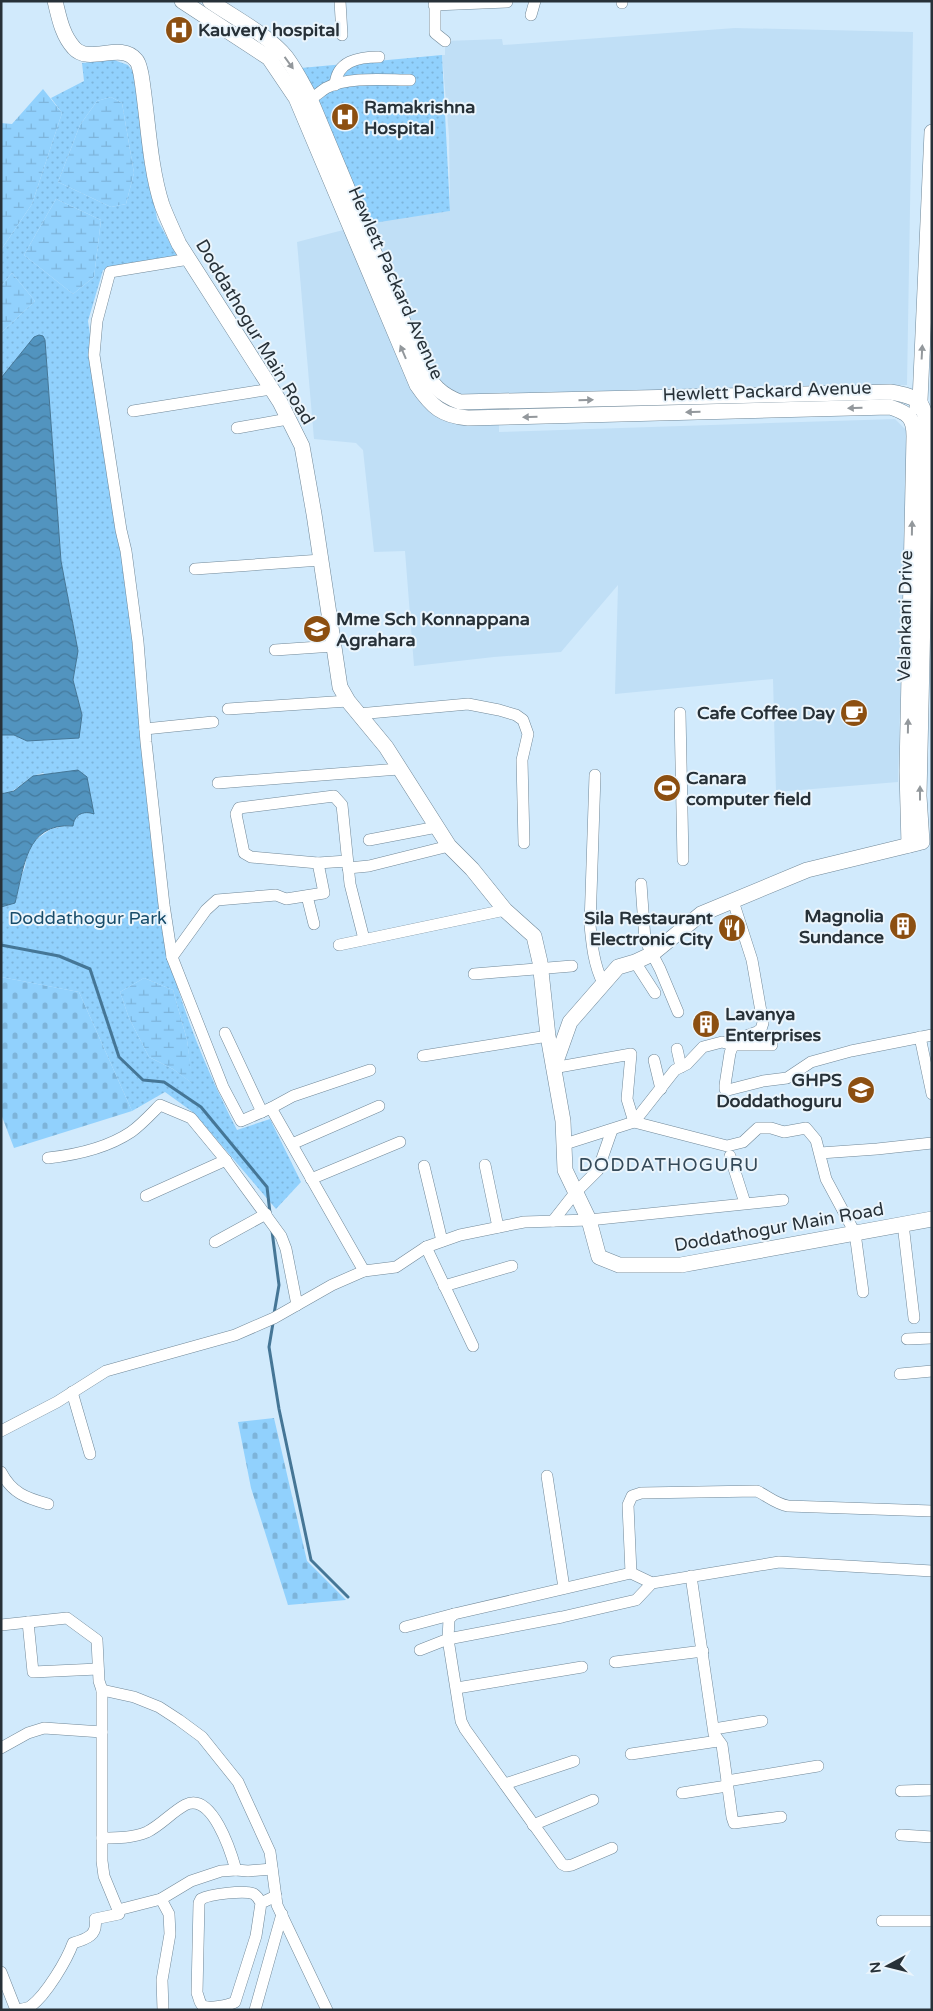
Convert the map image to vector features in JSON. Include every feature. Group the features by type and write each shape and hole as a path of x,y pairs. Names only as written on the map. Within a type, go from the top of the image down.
{"street":[{"name":"Doddathogur Main Road","path":"54,1 64,33 74,49 85,54 126,52 136,60 141,74 155,174 162,204 179,244 271,389 302,446 340,686 348,701 386,747 449,846 472,869 505,910 534,936 541,968 548,1036 563,1121 565,1170 589,1220 599,1257 619,1265 681,1265 932,1219"},
{"name":"Hewlett Packard Avenue","path":"182,1 269,58 284,78 296,98 417,385 441,412 455,417 468,418 890,407 907,415"},
{"name":"Hewlett Packard Avenue","path":"210,1 270,42 285,56 297,73 310,99 422,367 430,383 448,398 460,402 890,392 916,398"},
{"path":"340,1 342,35"},
{"path":"531,15 535,1"},
{"path":"445,41 435,33 434,3 506,2"},
{"path":"335,85 336,74 346,63 369,57 379,57"},
{"path":"310,99 326,88 361,80 410,80"},
{"path":"907,415 916,398 932,132"},
{"path":"189,259 110,272 97,321 94,355 121,530 126,551 138,642 145,729 164,905 172,957 223,1087 241,1121 293,1096 370,1070"},
{"path":"133,411 271,389"},
{"name":"Velankani Drive","path":"916,398 926,418 927,434 919,792 921,842"},
{"path":"455,417 460,402"},
{"name":"Velankani Drive","path":"907,415 914,423 914,436 907,771 921,842"},
{"path":"237,428 288,419"},
{"path":"195,569 321,560"},
{"path":"275,650 334,646"},
{"path":"228,709 348,701"},
{"path":"358,714 468,704 499,710 516,715 523,720 528,734 522,760 524,843"},
{"path":"680,713 683,860"},
{"path":"145,729 213,722"},
{"path":"218,782 399,769"},
{"path":"595,775 590,925 593,950 598,972 603,983"},
{"path":"364,939 350,884 348,864 342,805 334,796 240,808 236,814 244,853 251,857 318,863 348,864 369,866 449,846"},
{"path":"369,840 437,827"},
{"path":"553,1068 570,1022 618,967 652,954 701,914 807,870 921,842"},
{"path":"172,957 206,910 217,900 276,895 286,899 324,893 318,863"},
{"path":"641,884 645,940 678,1012"},
{"path":"308,896 314,924"},
{"path":"730,1044 761,1030 762,1023 752,960 733,901"},
{"path":"339,945 505,910"},
{"path":"635,962 655,993"},
{"path":"474,974 572,966"},
{"path":"225,1034 267,1110 292,1144 364,1271"},
{"path":"423,1056 548,1036"},
{"path":"730,1044 725,1085 725,1089 728,1090 763,1081 787,1078 811,1062 926,1036 932,1094"},
{"path":"565,1144 634,1122 675,1070 687,1064 703,1047 712,1043 772,1045"},
{"path":"677,1049 681,1067"},
{"path":"553,1068 632,1054 627,1099 634,1122"},
{"path":"654,1060 661,1089"},
{"path":"48,1158 73,1155 131,1132 160,1105 191,1118 226,1160 281,1236 286,1249 298,1305"},
{"path":"292,1144 379,1106"},
{"path":"634,1122 727,1146 743,1142 758,1128 771,1128 784,1132 806,1128 816,1140 826,1179 855,1233 863,1292"},
{"path":"553,1221 575,1193 598,1170 612,1130"},
{"path":"311,1179 400,1142"},
{"path":"820,1153 932,1143"},
{"path":"730,1156 745,1203"},
{"path":"146,1196 226,1160"},
{"path":"485,1165 498,1227"},
{"path":"424,1166 442,1241"},
{"path":"1,1431 72,1392 106,1370 235,1335 274,1318 332,1285 364,1271 396,1266 426,1247 460,1235 524,1222 589,1220 783,1200"},
{"path":"215,1242 266,1214"},
{"path":"903,1224 914,1318"},
{"path":"426,1247 473,1346"},
{"path":"444,1286 512,1266"},
{"path":"907,1339 932,1338"},
{"path":"900,1374 932,1371"},
{"path":"72,1392 90,1454"},
{"path":"1,1472 12,1489 27,1498 48,1504"},
{"path":"547,1476 564,1588"},
{"path":"631,1574 628,1505 632,1496 640,1493 758,1491 777,1504 788,1506 932,1512"},
{"path":"420,1650 448,1639 562,1617 636,1600 652,1584 779,1562 932,1571"},
{"path":"405,1627 564,1588 631,1574 652,1584"},
{"path":"691,1576 714,1729 718,1741 722,1745 734,1823 781,1817"},
{"path":"454,1614 449,1619 448,1639 465,1729 562,1864 566,1866 612,1848"},
{"path":"1,1625 67,1618 97,1640 99,1681 102,1690 102,1838 104,1876 119,1914 95,1919 96,1926 94,1932 89,1938 73,1943 60,1969 38,2000 30,2007 16,2010 1,1972"},
{"path":"28,1622 33,1672 98,1670"},
{"path":"615,1662 702,1651"},
{"path":"457,1688 582,1667"},
{"path":"102,1690 134,1697 159,1707 202,1737 238,1782 270,1852 277,1905 327,2010"},
{"path":"714,1729 762,1721"},
{"path":"1,1748 28,1733 44,1728 102,1732"},
{"path":"631,1754 718,1741"},
{"path":"505,1784 574,1761"},
{"path":"682,1793 818,1766"},
{"path":"900,1791 932,1790"},
{"path":"533,1825 593,1800"},
{"path":"102,1838 122,1838 148,1831 186,1804 195,1803 202,1805 221,1829 231,1850 236,1870"},
{"path":"901,1835 932,1837"},
{"path":"118,1910 161,1899 191,1881 220,1871 272,1869"},
{"path":"250,1893 256,1895 261,1903 256,1936 242,1973 235,2002 227,2006 206,2007 202,2005 197,1993 201,1899 223,1894 250,1893"},
{"path":"261,1903 276,1896"},
{"path":"161,1899 168,1914 170,1934 162,1980 163,2010"},
{"path":"255,2010 282,1914"},
{"path":"882,1921 932,1921"}],"shaded area":[{"path":"735,28 913,32 907,385 499,398 499,432 895,419 908,432 898,782 776,792 773,679 615,694 618,585 561,652 414,666 405,551 374,552 363,450 356,443 314,439 297,242 374,222 450,211 449,136 442,55 445,55 445,41 502,39 503,45"}],"green space":[{"path":"442,55 450,211 367,224 301,68"},
{"name":"Doddathogur Park","path":"114,60 128,65 134,73 157,219 177,256 103,270 88,321 129,599 167,948 180,995 196,1041 237,1130 270,1119 301,1182 276,1209 194,1113 165,1092 132,1111 79,992 1,977 1,907 9,905 25,867 27,853 34,841 51,829 72,826 77,816 82,813 93,814 43,773 36,775 12,791 1,794 1,735 14,735 27,741 82,715 73,680 78,651 61,561 45,340 43,336 33,339 1,378 1,333 35,301 12,273 1,286 1,250 32,204 62,113 51,98 84,81 82,63","holes":["111,97 122,103 134,173 126,204 111,207 58,182 80,125 97,101","56,199 101,220 94,277 73,294 24,255","144,978 173,990 187,1040 192,1083 173,1069 149,1057 129,1018 120,992"]},
{"path":"43,89 62,113 32,204 1,250 1,123 12,124"},
{"path":"111,97 122,103 134,173 126,204 111,207 58,182 80,125 97,101"},
{"path":"56,199 101,220 94,277 73,294 24,255"},
{"path":"12,273 35,301 1,333 1,286"},
{"path":"1,977 79,992 132,1111 14,1148 1,1114"},
{"path":"144,978 173,990 187,1040 193,1084 173,1069 149,1057 129,1018 120,992"},
{"path":"274,1418 307,1561 346,1600 288,1605 251,1488 238,1422"}],"water":[{"path":"43,336 45,340 61,561 78,651 73,680 82,715 79,738 27,741 14,735 1,735 1,378 34,337"},
{"path":"78,770 87,777 94,814 80,814 75,819 73,826 57,827 45,832 36,840 29,850 15,903 1,907 1,794 14,791 33,776"}],"waterway":[{"path":"1,945 59,956 90,969 119,1057 143,1080 164,1082 201,1107 267,1187 270,1213"},
{"path":"272,1231 279,1285 274,1314"},
{"path":"273,1323 269,1347 279,1409 311,1560 348,1597"}],"place":[{"name":"Kauvery hospital","path":"179,30"},
{"name":"Ramakrishna Hospital","path":"345,117"},
{"name":"Mme Sch Konnappana Agrahara","path":"317,629"},
{"name":"Cafe Coffee Day","path":"854,713"},
{"name":"Canara computer field","path":"667,788"},
{"name":"Magnolia Sundance","path":"903,926"},
{"name":"Sila Restaurant Electronic City","path":"732,928"},
{"name":"Lavanya Enterprises","path":"706,1024"},
{"name":"GHPS Doddathoguru","path":"861,1090"}],"district":[{"name":"DODDATHOGURU","path":"669,1164"}]}
